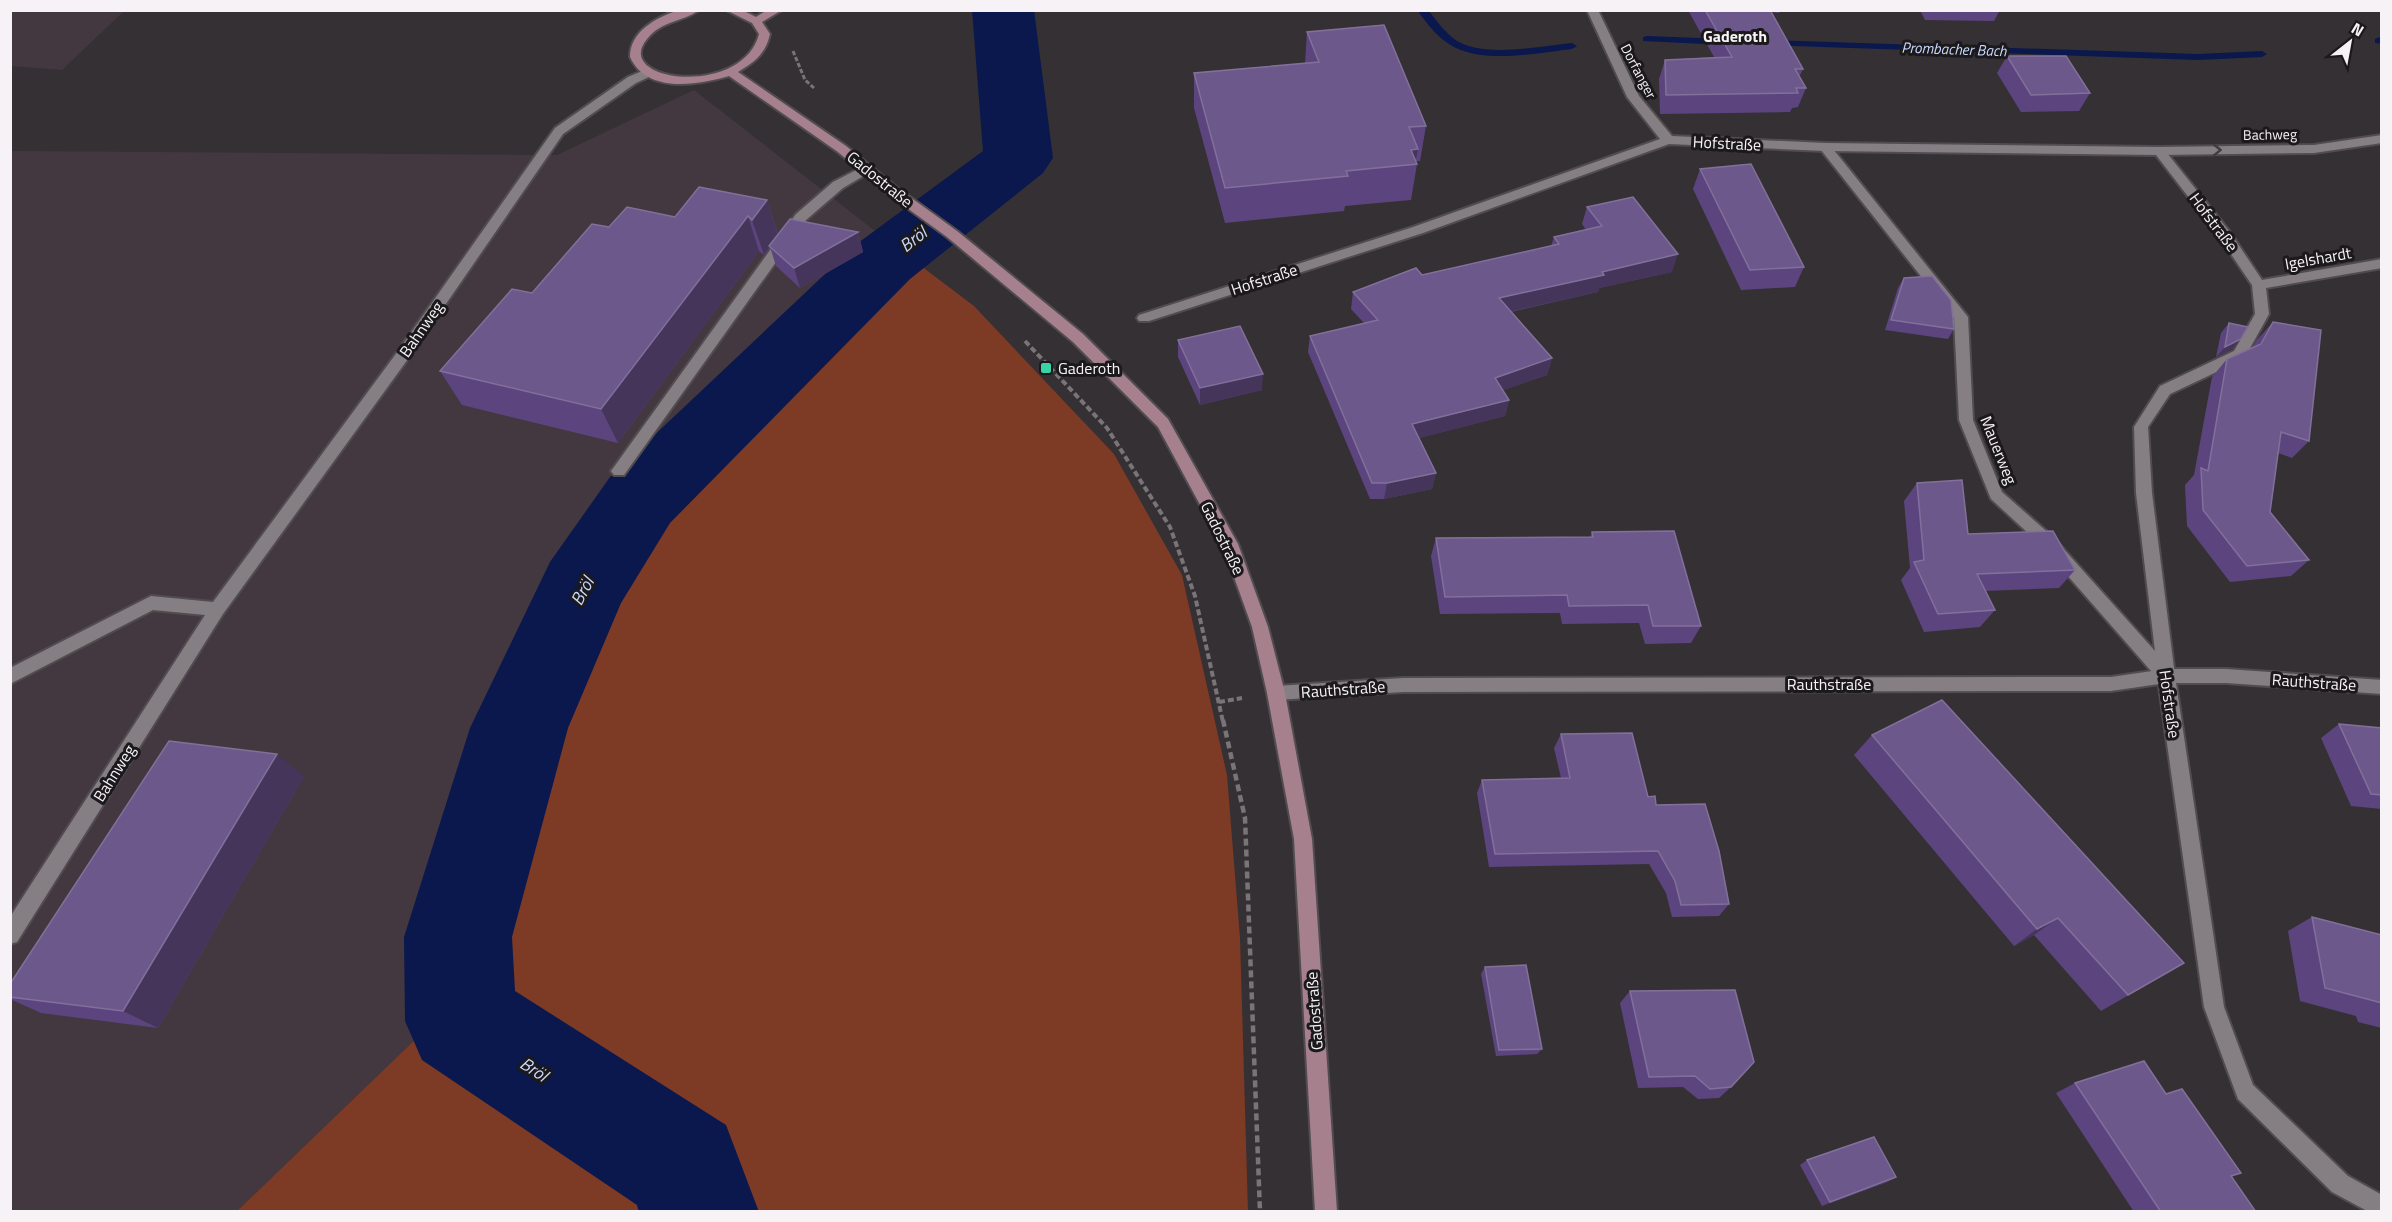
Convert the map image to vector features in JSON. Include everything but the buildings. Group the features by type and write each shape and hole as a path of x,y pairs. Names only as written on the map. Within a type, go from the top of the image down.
{"main road":[{"path":"654,10 660,22"},
{"path":"694,10 660,22 647,31 638,42 635,53 639,64 647,72 661,78 686,81 714,78 732,73 748,64 759,53 765,41 763,30 756,21 730,10"},
{"path":"756,21 777,10"},
{"name":"Gadostraße","path":"732,73 842,149 890,189 952,234 1078,338 1163,423 1232,548 1260,627 1276,693 1303,838 1326,1212"}],"street":[{"name":"Dorfanger","path":"1592,10 1633,97 1668,140"},
{"name":"Bahnweg","path":"10,935 217,609 403,355 559,131 647,72"},
{"name":"Bachweg","path":"2158,151 2314,149 2382,139"},
{"name":"Hofstraße","path":"1144,318 1418,230 1668,140 1825,147 2158,151 2225,235 2259,285 2262,314 2239,355 2165,390 2141,427 2144,493 2166,676 2214,1007 2245,1092 2340,1184 2382,1207"},
{"name":"Mauerweg","path":"1825,147 1961,317 1966,420 1996,495 2046,540 2166,676"},
{"path":"619,471 801,217 838,185 866,169"},
{"name":"Igelshardt","path":"2259,285 2382,263"},
{"path":"10,677 151,603 217,609"},
{"name":"Rauthstraße","path":"1276,693 1403,685 2111,684 2166,676 2226,676 2382,687"}],"path":[{"path":"1018,334 1107,428 1170,527 1195,596 1245,818 1260,1212"}],"shaded area":[{"path":"10,11 124,11 62,70 11,66"},
{"path":"694,90 888,241 617,516 425,1030 237,1211 11,1212 11,151 557,155"},
{"path":"888,241 974,306 1114,454 1182,575 1227,775 1240,938 1248,1211 237,1211 425,1030 617,516"}],"waterway":[{"name":"Bröl","path":"699,1212 684,1167 461,1021 458,937 519,728 582,588 640,500 884,261 1018,158 1003,10"},
{"name":"Prombacher Bach","path":"1422,10 1446,37 1467,49 1512,52 1572,46"},
{"name":"Prombacher Bach","path":"1647,39 1725,42"},
{"name":"Prombacher Bach","path":"1770,43 2198,57 2262,54"}],"place":[{"name":"Gaderoth","path":"1046,368"}],"district":[{"name":"Gaderoth","path":"1735,36"}]}
